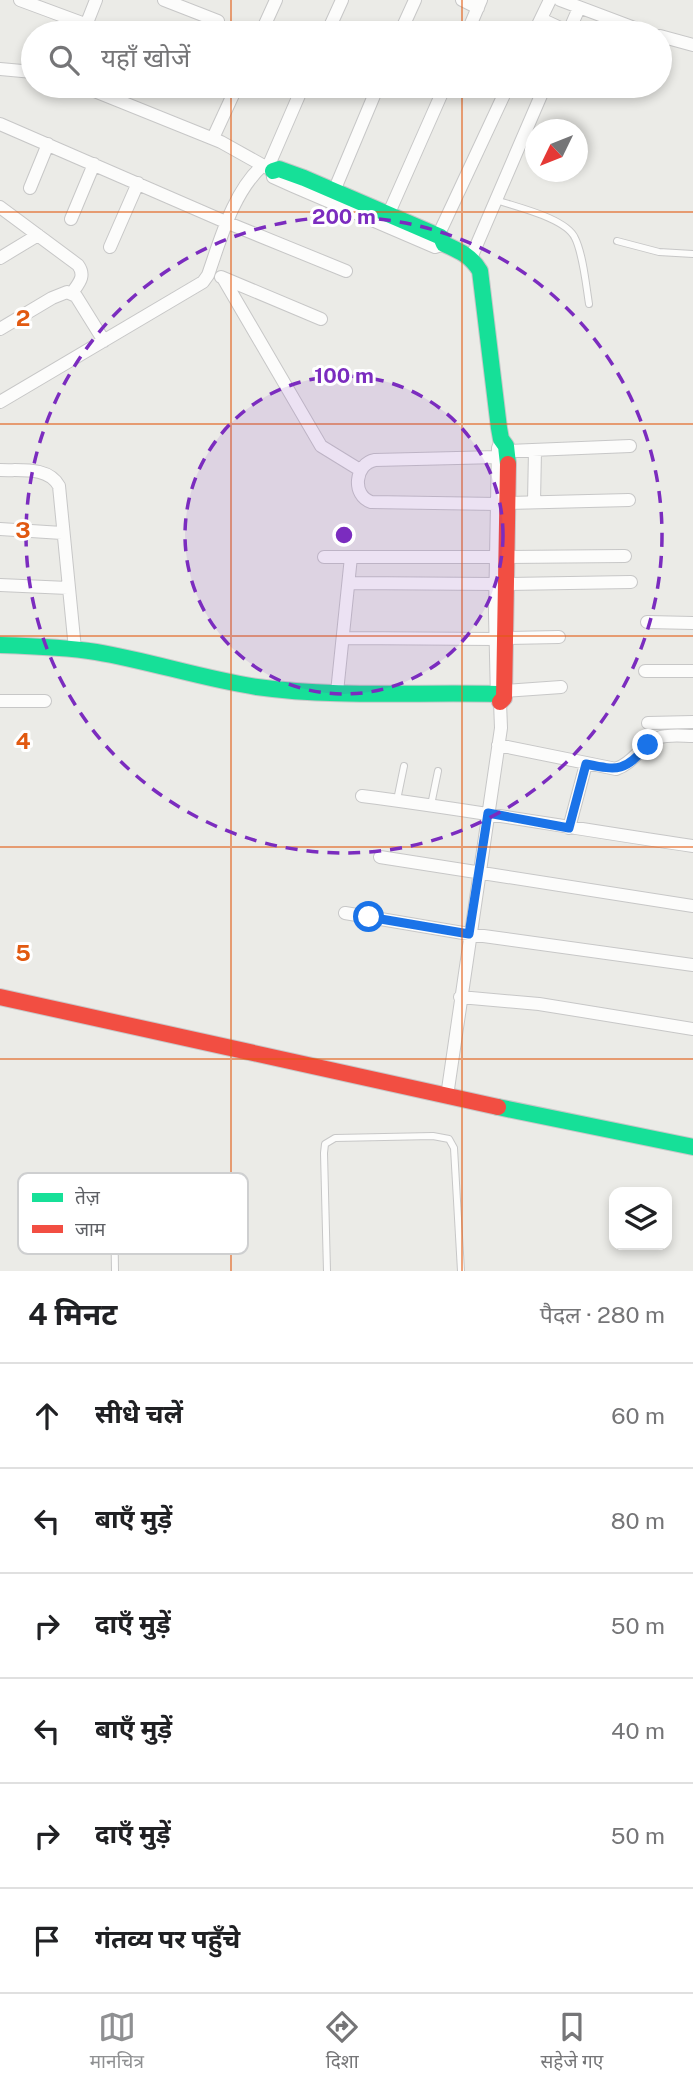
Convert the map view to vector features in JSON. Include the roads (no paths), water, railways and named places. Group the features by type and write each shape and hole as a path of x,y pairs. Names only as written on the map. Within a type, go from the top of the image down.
{"street":[{"path":"20,0 67,21"},
{"path":"88,21 96,0"},
{"path":"164,0 218,21"},
{"path":"266,21 276,0"},
{"path":"332,21 342,0"},
{"path":"405,21 415,0"},
{"path":"462,0 479,4 472,21"},
{"path":"545,21 541,19 550,0"},
{"path":"560,0 615,21"},
{"path":"573,21 579,8"},
{"path":"672,39 693,45"},
{"path":"0,69 21,69"},
{"path":"112,98 213,138 268,168 279,169 388,215 441,240 471,258 480,271 502,449 500,696 498,745 447,1096"},
{"path":"213,138 231,98"},
{"path":"0,402 199,284 209,272 244,187 268,168 298,98"},
{"path":"334,191 373,98"},
{"path":"388,215 440,98"},
{"path":"268,168 273,177 293,187 436,247 503,98"},
{"path":"471,258 540,98"},
{"path":"0,124 346,271"},
{"path":"30,188 48,144"},
{"path":"71,219 94,164"},
{"path":"110,247 138,183"},
{"path":"0,207 73,260 81,269 82,278 72,293"},
{"path":"0,258 38,235"},
{"path":"209,272 321,319"},
{"path":"223,278 321,446 360,470"},
{"path":"0,329 61,293 72,293 104,341"},
{"path":"629,500 371,502 360,495 360,470 369,461 381,459 502,449 630,446"},
{"path":"534,502 535,450"},
{"path":"0,470 51,475 59,486 75,649"},
{"path":"0,529 62,533"},
{"path":"337,692 351,556"},
{"path":"324,557 625,556"},
{"path":"349,583 631,582"},
{"path":"0,585 68,588"},
{"path":"647,622 693,623"},
{"path":"343,638 559,637"},
{"path":"0,645 75,649 257,687 500,696 561,687"},
{"path":"645,671 693,671"},
{"path":"0,701 45,701"},
{"path":"648,723 693,722"},
{"path":"498,745 615,769 631,762 655,740 666,736 693,736"},
{"path":"569,828 586,764"},
{"path":"362,796 693,846"},
{"path":"380,857 693,906"},
{"path":"345,913 469,934 693,965"},
{"path":"0,997 447,1096 693,1147"},
{"path":"460,997 539,1004 693,1029"}],"lane":[{"path":"496,200 555,220 572,233 577,244 589,304"},
{"path":"617,241 659,252 693,254"},
{"path":"397,800 404,766"},
{"path":"431,805 438,771"},
{"path":"327,1271 325,1144 335,1138 433,1136 449,1139 454,1147 461,1271"}]}
